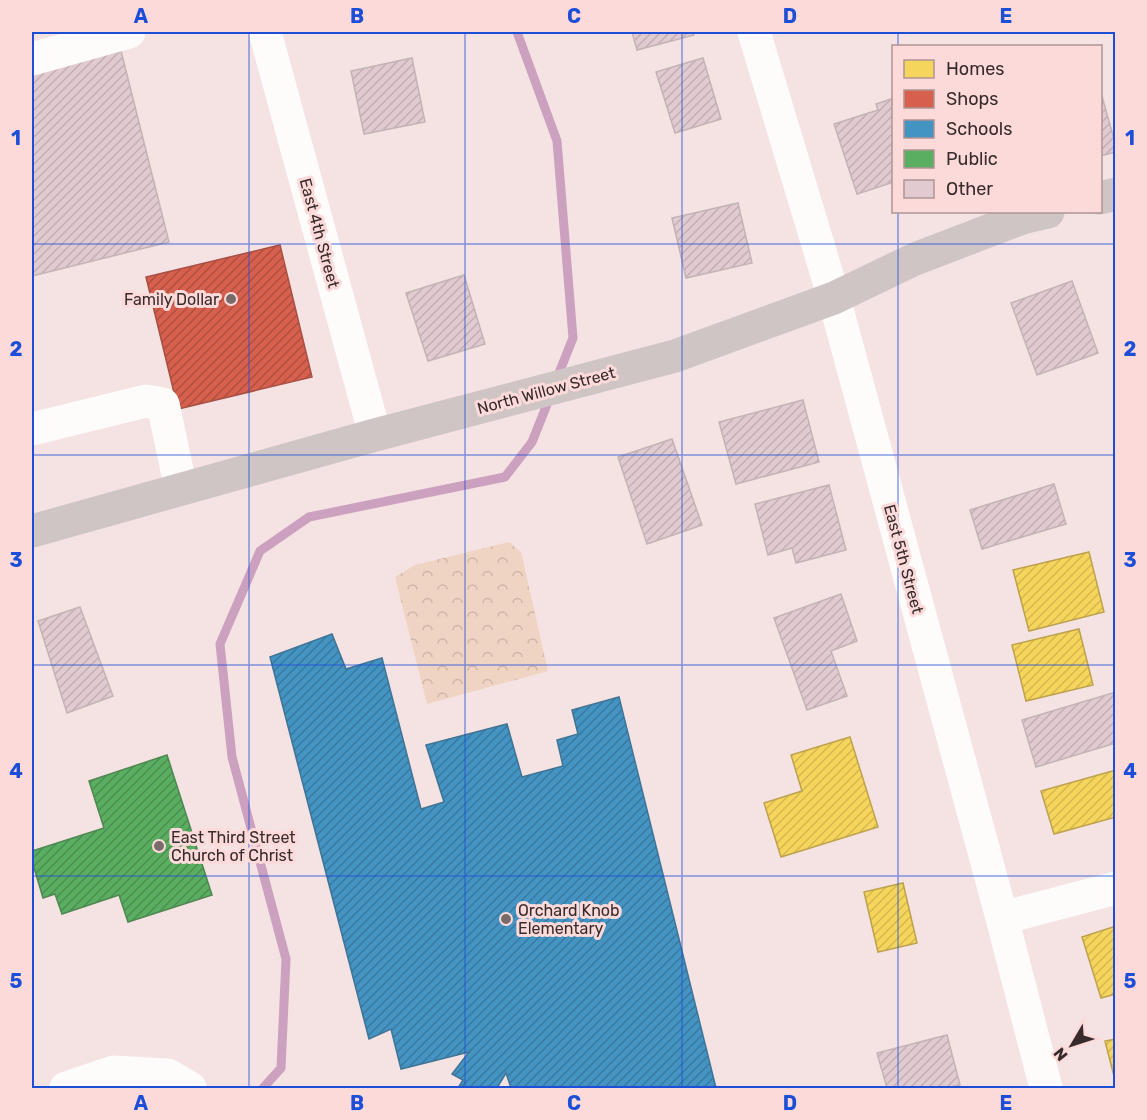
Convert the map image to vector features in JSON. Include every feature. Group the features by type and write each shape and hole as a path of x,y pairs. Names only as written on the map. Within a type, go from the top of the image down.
{"main road":[{"name":"North Willow Street","path":"32,531 375,435 675,356 834,298 915,259 1022,218 1044,213"}],"street":[{"path":"32,59 129,32"},
{"name":"East 4th Street","path":"265,32 375,435"},
{"name":"East 5th Street","path":"754,32 834,298 1046,1089"},
{"path":"32,429 146,401 163,404 181,489"},
{"path":"1002,918 1116,888"},
{"path":"66,1089 113,1072 168,1075 190,1089"}],"green space":[{"path":"509,542 521,552 548,671 427,704 395,577 415,565"}],"building: Homes":[{"path":"1089,552 1104,612 1029,631 1013,570"},
{"path":"1079,629 1093,685 1026,701 1012,645"},
{"path":"850,737 878,827 781,857 764,803 802,791 791,755"},
{"path":"1116,770 1116,817 1054,834 1041,791"},
{"path":"903,883 917,943 878,952 864,892"},
{"path":"1116,926 1116,994 1101,998 1082,937"},
{"path":"1116,1039 1116,1084 1105,1041"}],"building: Shops":[{"path":"280,245 312,377 178,409 146,277"}],"building: Schools":[{"name":"Orchard Knob Elementary","path":"332,634 346,669 382,658 421,809 444,802 426,745 507,724 522,777 563,766 557,740 578,734 572,710 619,697 716,1088 511,1088 506,1073 497,1088 458,1088 463,1080 452,1074 469,1052 401,1069 391,1029 369,1039 270,657"}],"building: Public":[{"path":"167,755 212,895 128,922 119,895 62,914 55,894 43,898 32,861 32,851 104,828 89,781"}],"building: Other":[{"path":"632,32 693,32 694,35 637,50"},
{"path":"121,51 169,242 32,276 32,73"},
{"path":"412,58 425,122 364,134 351,71"},
{"path":"703,58 721,119 675,133 656,72"},
{"path":"1102,96 1116,146 1116,152 1102,156"},
{"path":"892,99 892,183 857,194 834,124 878,110 876,104"},
{"path":"738,203 752,263 686,278 672,218"},
{"path":"464,275 485,344 428,361 406,293"},
{"path":"1072,281 1098,353 1037,375 1011,303"},
{"path":"803,400 819,462 736,484 719,422"},
{"path":"672,439 702,525 647,544 618,457"},
{"path":"1054,484 1066,524 982,549 970,510"},
{"path":"829,485 846,550 796,563 792,548 768,555 755,504"},
{"path":"841,594 857,641 831,651 847,696 807,710 774,618"},
{"path":"80,607 113,696 67,713 38,621"},
{"path":"1116,692 1116,743 1036,767 1022,720"},
{"path":"947,1035 960,1085 947,1088 887,1088 877,1053"}],"waterway":[{"path":"517,32 557,141 573,338 557,378"},
{"path":"263,1088 281,1068 286,959 232,757 220,644 260,551 309,517 505,477 532,442 550,397"}],"place":[{"name":"Family Dollar","path":"231,299"},
{"name":"East Third Street Church of Christ","path":"159,846"},
{"name":"Orchard Knob Elementary","path":"506,919"}]}
